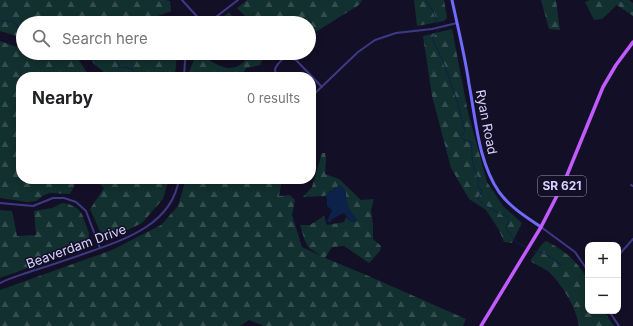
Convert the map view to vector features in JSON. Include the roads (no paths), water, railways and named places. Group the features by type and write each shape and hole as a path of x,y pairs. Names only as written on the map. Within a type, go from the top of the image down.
{"main road":[{"name":"Ryan Road","path":"452,0 479,141 486,169 505,198 521,213 541,227"},
{"name":"SR 621","path":"481,326 541,227 565,180 603,87 616,64 633,42"}],"street":[{"path":"182,0 197,16"},
{"path":"217,16 238,0"},
{"path":"316,92 358,52 375,40 396,33 432,29 457,23"},
{"path":"184,72 185,60"},
{"path":"275,72 275,69 281,60"},
{"path":"296,60 308,72"},
{"path":"316,81 322,87"},
{"name":"Beaverdam Drive","path":"0,283 130,237 154,222 163,213 174,196 177,184"},
{"path":"0,203 33,206 53,198 70,199 86,211 100,248"},
{"path":"541,227 575,252 585,266"},
{"path":"621,253 633,239"},
{"path":"611,314 619,326"}],"water":[{"path":"340,185 346,192 348,208 357,221 351,222 344,213 332,219 330,223 327,221 332,210 327,206 327,199 325,196 329,191"}],"waterway":[{"path":"426,0 433,11 438,24"},
{"path":"619,0 633,10"},
{"path":"0,21 12,21 16,24"},
{"path":"439,29 432,38 447,72 459,107 465,131 461,135 464,140 472,142 473,165 478,178 478,186 482,191 478,199 484,205 509,218 506,228 516,242 526,247"},
{"path":"115,60 119,63 119,68 132,68 134,72"},
{"path":"533,251 546,254 561,265"}]}
